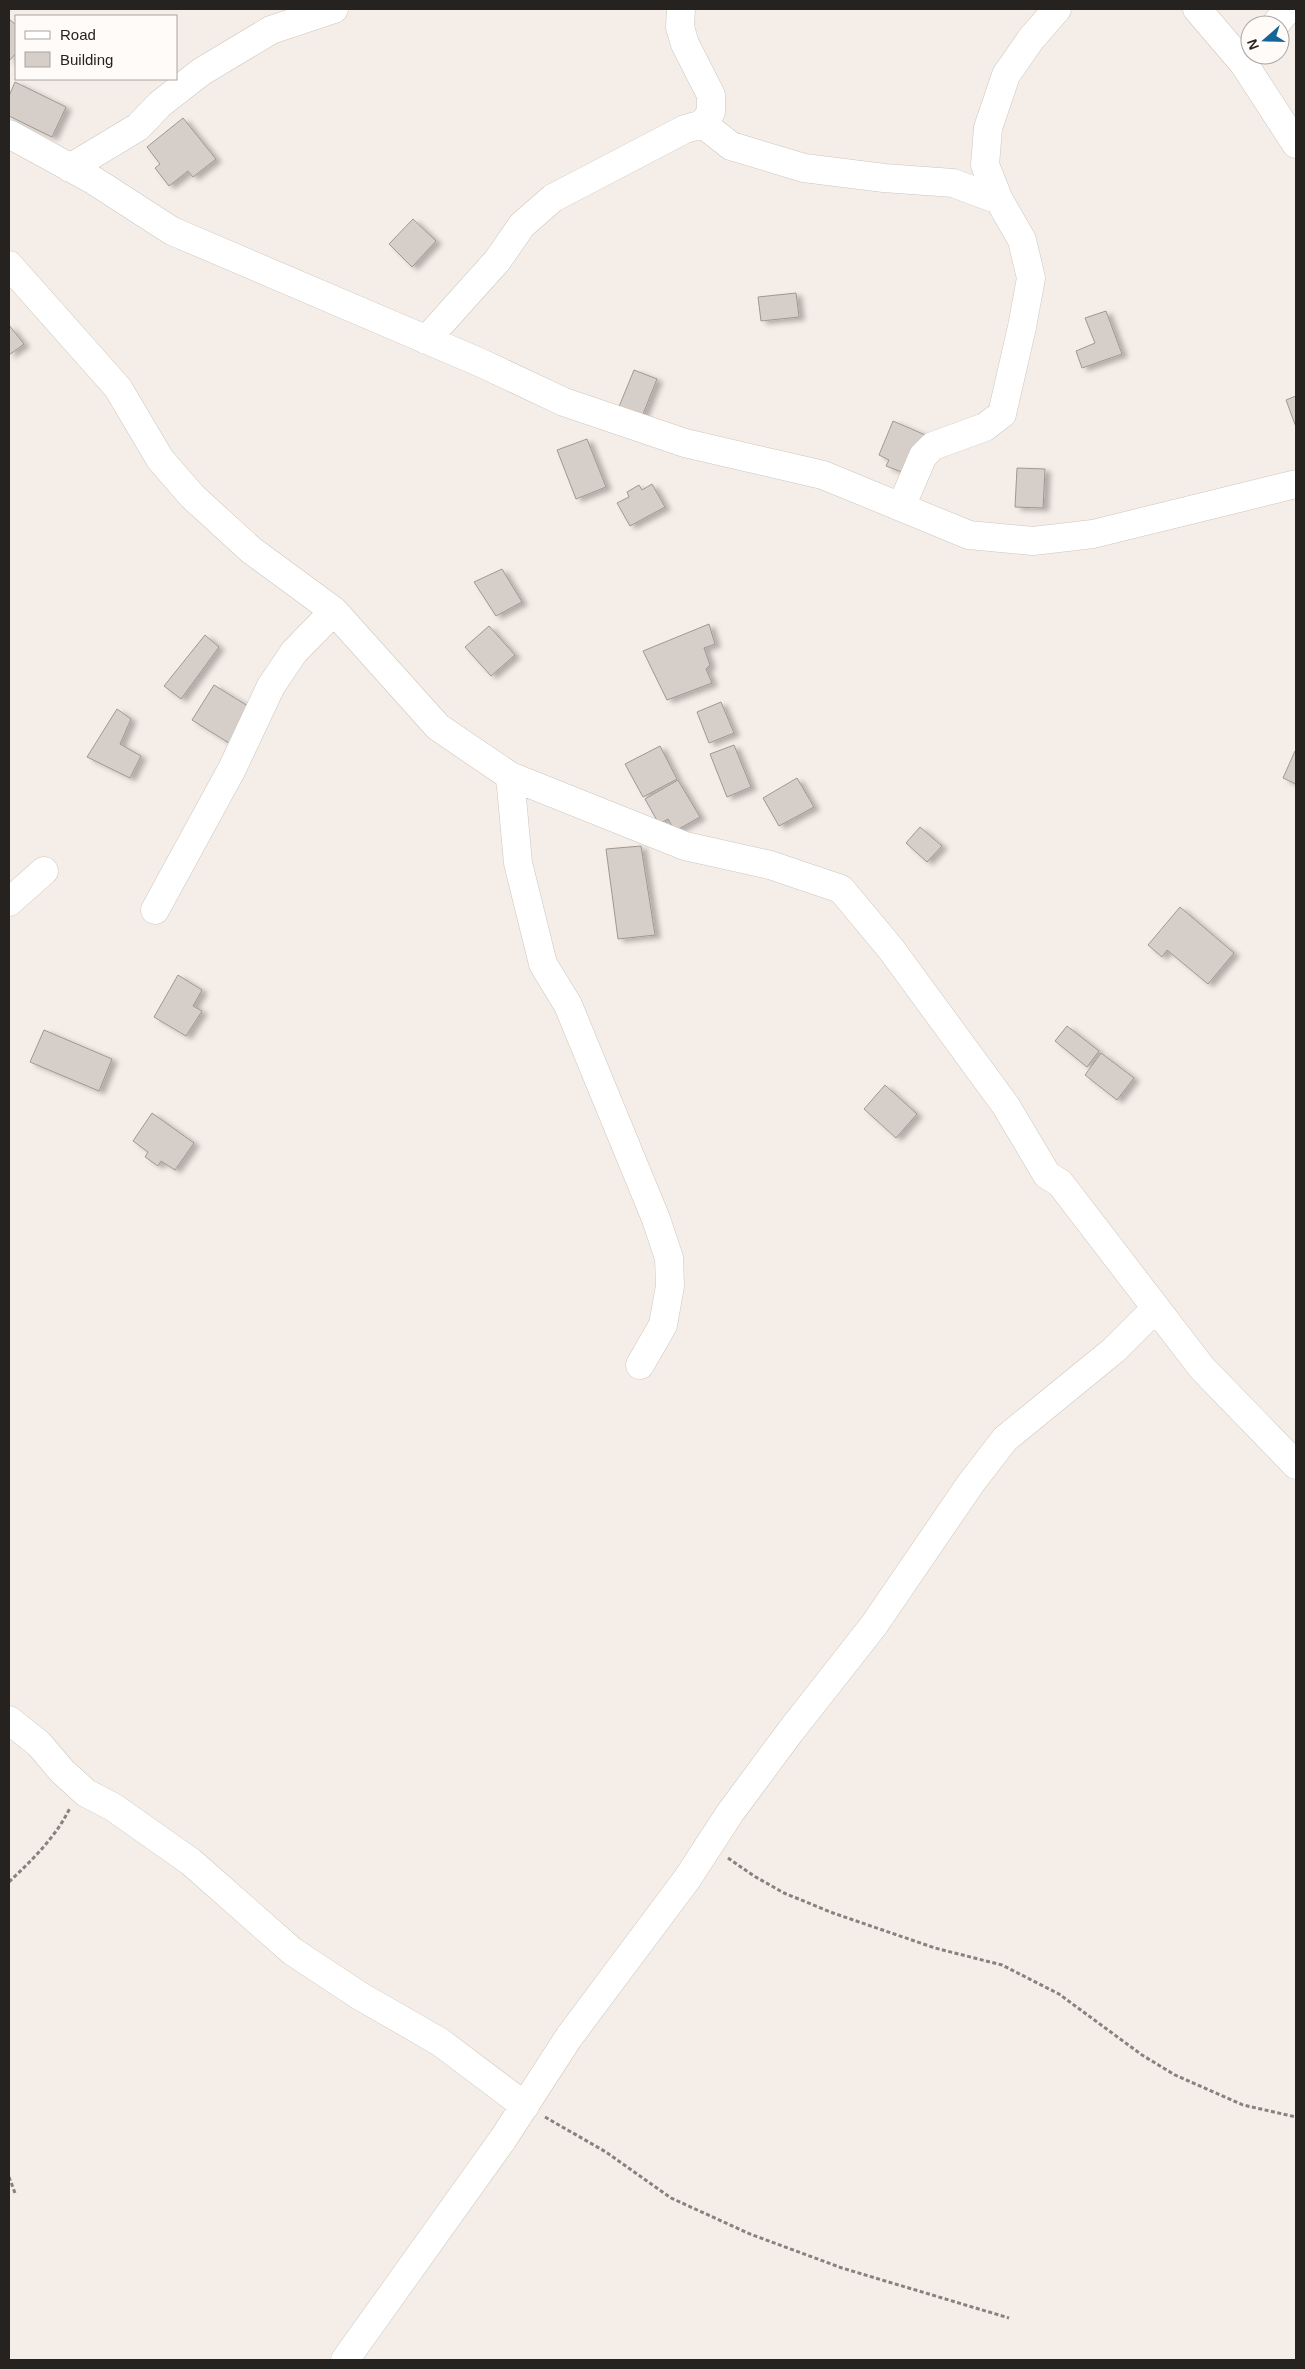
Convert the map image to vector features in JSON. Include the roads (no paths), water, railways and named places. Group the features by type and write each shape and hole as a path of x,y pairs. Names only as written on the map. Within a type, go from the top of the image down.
{"street":[{"path":"70,168 138,127 160,104 201,72 271,30 334,9"},
{"path":"426,340 497,261 522,225 553,198 686,129 703,124 712,112 711,95 685,44 680,27 681,9"},
{"path":"901,506 923,456 933,446 985,427 1002,414 1031,278 1022,240 1000,200 985,165 988,128 1006,75 1031,39 1057,9"},
{"path":"1197,9 1240,52"},
{"path":"1251,65 1296,144"},
{"path":"703,124 731,146 804,168 884,178 953,183 1000,200"},
{"path":"9,134 70,168 172,231 479,362 564,402 684,443 823,476 969,535 1033,541 1093,534 1296,484"},
{"path":"9,265 118,388 160,459 192,496 251,550 334,611 438,727 510,776 685,846 770,865 841,889 892,949 1006,1106 1047,1174 1060,1184 1202,1368 1296,1465"},
{"path":"155,910 232,769 271,686 294,652 334,611"},
{"path":"510,776 518,863 543,964 568,1006 652,1209 669,1258 670,1286 663,1325 640,1365"},
{"path":"9,902 44,871"},
{"path":"345,2360 525,2106 569,2037 687,1879 790,1732 874,1625 971,1483 1005,1439 1114,1350 1156,1308"},
{"path":"9,1720 39,1744 62,1772 80,1788 113,1807 191,1862 292,1951 360,1996 440,2042 525,2106"}]}
